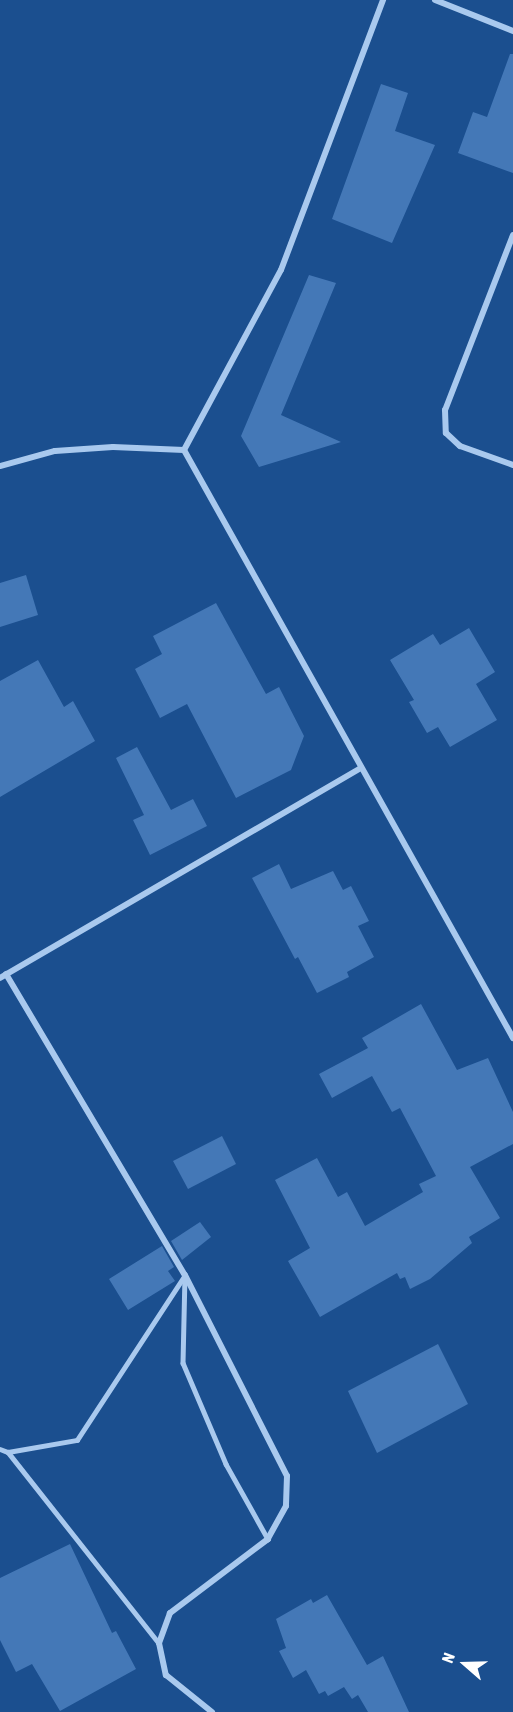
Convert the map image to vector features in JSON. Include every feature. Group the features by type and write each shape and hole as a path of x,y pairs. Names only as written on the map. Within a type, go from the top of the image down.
{"street":[{"path":"184,450 281,270 383,0"},
{"path":"435,0 513,31"},
{"path":"513,235 445,410 446,433 460,446 513,465"},
{"path":"0,466 55,451 113,447 184,450"},
{"path":"184,450 513,1038"},
{"path":"212,1712 166,1675 159,1643 170,1613 268,1539 286,1506 287,1476 185,1275 3,976 361,768"}],"lane":[{"path":"0,1449 8,1452 77,1440 185,1275"},
{"path":"185,1275 183,1363 226,1464 268,1539"},
{"path":"8,1452 159,1643"}],"building":[{"path":"510,54 513,54 513,173 458,153 473,112 487,117"},
{"path":"381,84 408,93 395,131 435,145 392,243 332,219"},
{"path":"309,275 336,283 281,415 341,442 259,467 241,436"},
{"path":"26,575 38,615 0,627 0,583"},
{"path":"216,603 266,694 279,687 304,736 291,770 236,798 187,704 160,718 135,669 162,654 153,636"},
{"path":"469,628 495,672 476,684 497,720 450,747 438,727 427,733 409,702 414,700 390,660 433,634 440,645"},
{"path":"38,660 64,707 73,701 95,741 0,797 0,681"},
{"path":"137,747 171,810 193,799 207,826 150,855 133,820 144,815 116,758"},
{"path":"279,864 291,889 333,871 343,890 351,886 369,921 358,926 374,957 347,972 349,977 317,993 298,957 295,959 252,878"},
{"path":"421,1004 457,1070 488,1058 513,1112 513,1144 470,1167 500,1218 469,1237 472,1243 430,1279 410,1289 405,1277 400,1279 397,1273 320,1317 288,1261 310,1248 275,1180 317,1158 338,1197 347,1192 365,1226 423,1192 419,1184 436,1176 400,1108 392,1112 372,1076 332,1098 319,1074 368,1048 362,1038"},
{"path":"222,1136 236,1164 188,1189 173,1161"},
{"path":"200,1222 211,1237 182,1260 171,1241"},
{"path":"162,1246 174,1267 168,1271 175,1281 128,1310 109,1279"},
{"path":"438,1344 468,1404 377,1453 348,1391"},
{"path":"70,1544 112,1633 116,1631 136,1669 60,1711 32,1664 16,1672 0,1640 0,1578"},
{"path":"327,1595 367,1665 383,1656 409,1712 368,1712 358,1695 352,1699 344,1687 328,1696 325,1691 319,1694 306,1670 293,1678 279,1651 286,1648 276,1619 311,1599 313,1603"}]}
